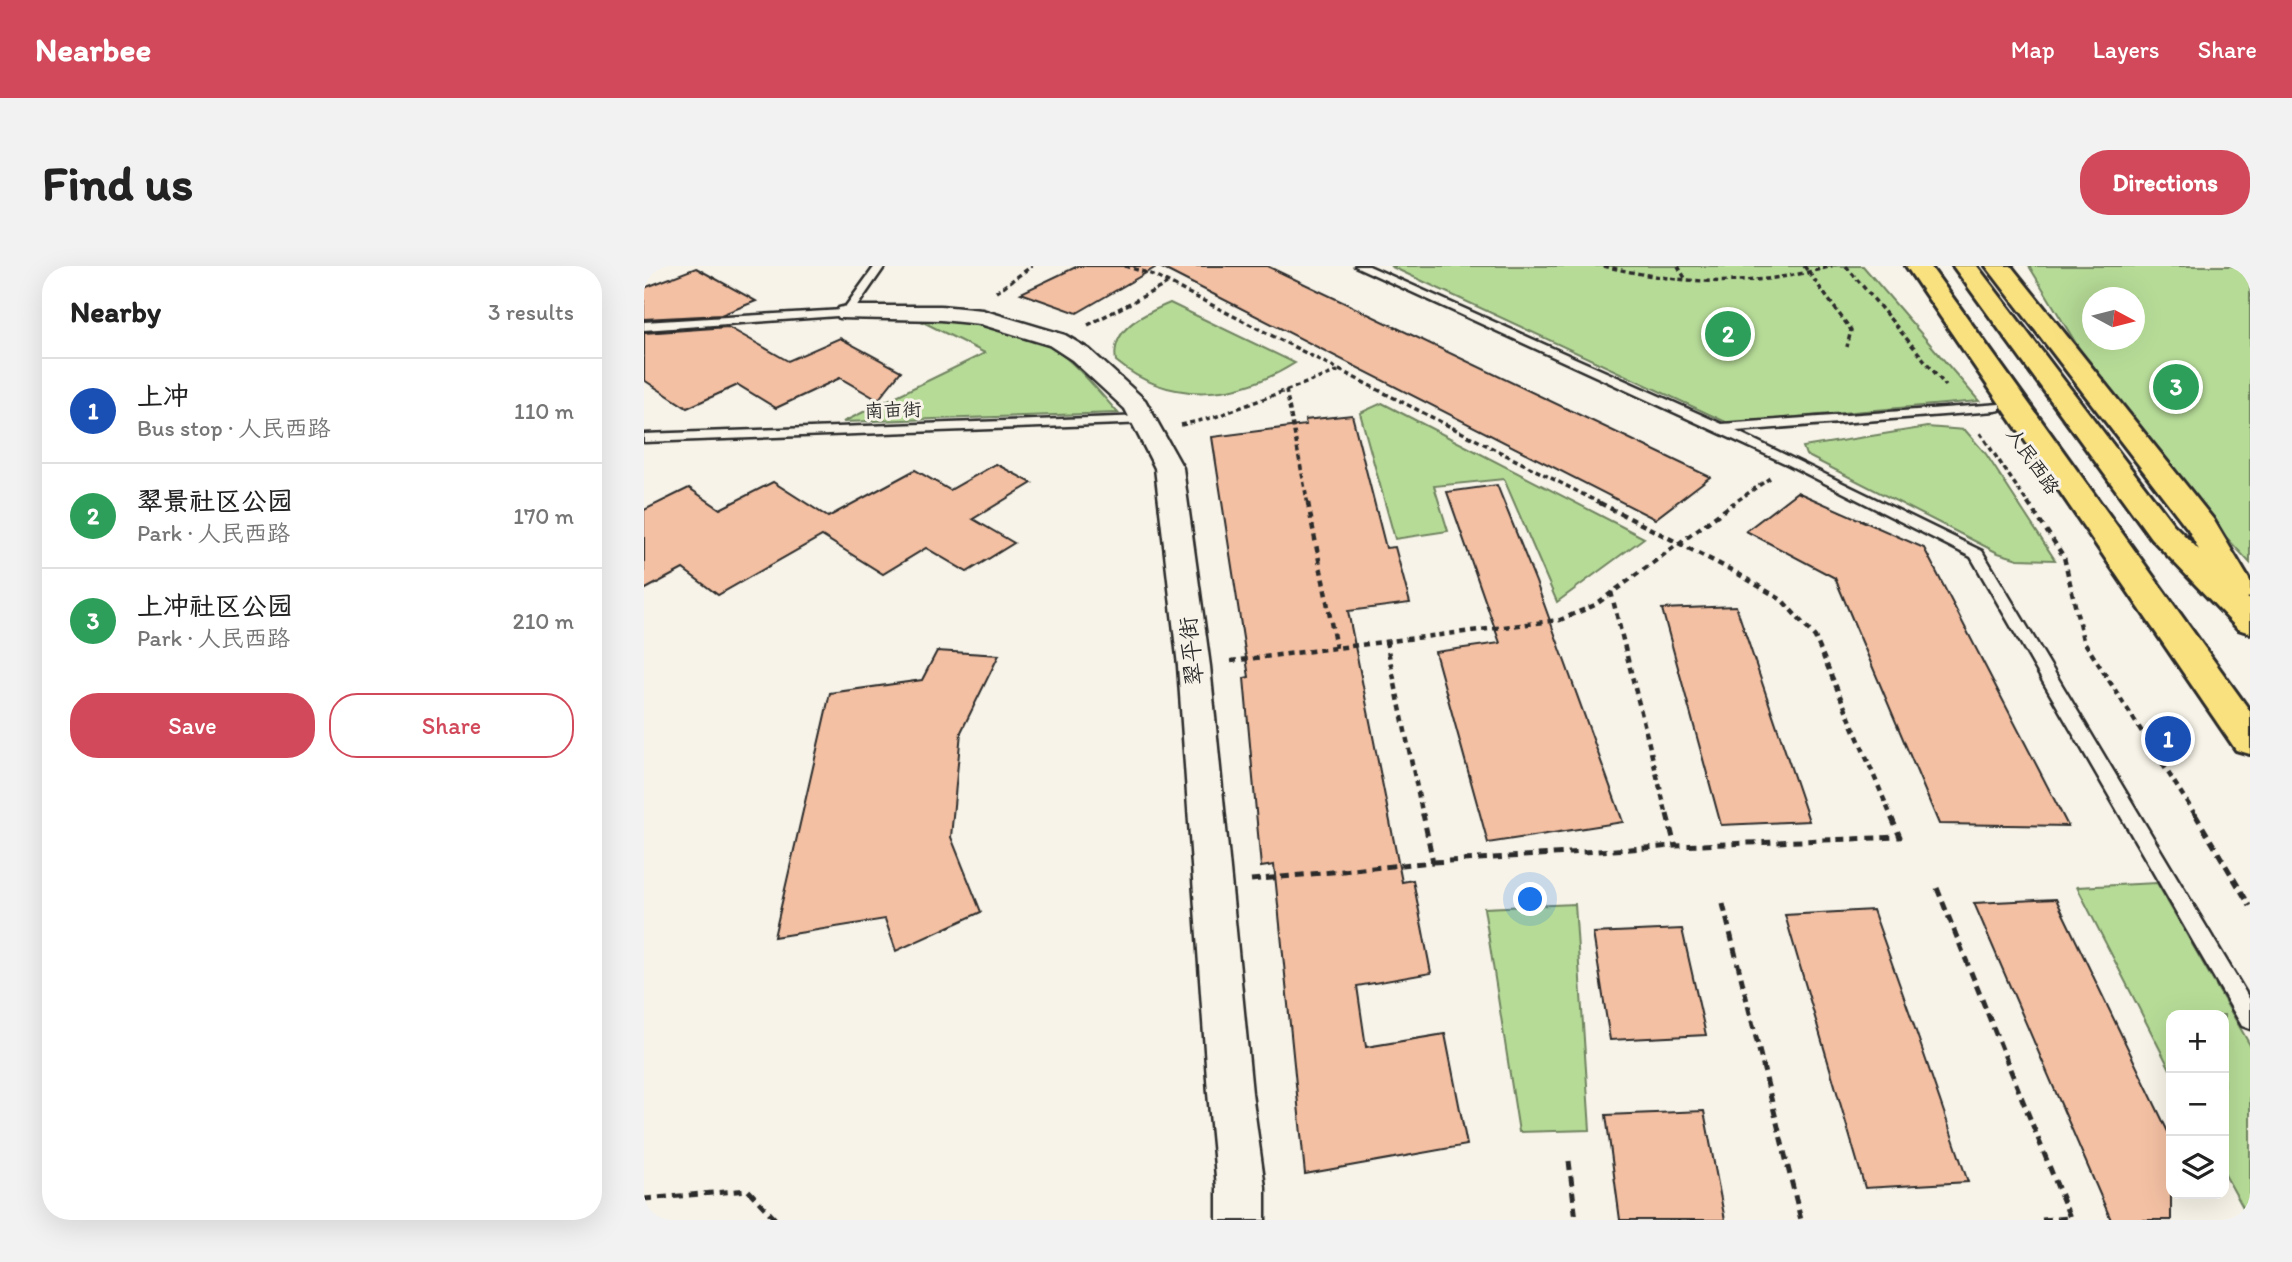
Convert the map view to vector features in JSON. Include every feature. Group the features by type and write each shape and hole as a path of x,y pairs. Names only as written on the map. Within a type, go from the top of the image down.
{"main road":[{"name":"人民西路","path":"1893,266 1917,292 2064,505 2185,648"},
{"name":"人民西路","path":"1918,266 2250,740"},
{"path":"1965,266 2162,531 2249,610"},
{"path":"1998,266 2202,526 2249,610"}],"street":[{"name":"翠平街","path":"847,313 929,313 982,317 1057,341 1081,355 1136,405 1168,468 1194,666 1241,1187 1241,1220"}],"lane":[{"path":"644,326 847,313 880,266"},
{"path":"1360,266 1794,462 1976,554 2250,1019"},
{"path":"1719,429 1995,407"},
{"name":"南亩街","path":"644,438 1147,427"}],"path":[{"path":"1125,266 1168,283 1735,572 1782,600 1815,637 1900,837 1675,846 1433,862 1212,883"},
{"path":"1604,266 1687,281 1760,283 1810,274 1832,266"},
{"path":"1678,266 1687,281"},
{"path":"1804,266 1852,330 1847,347"},
{"path":"1846,266 1963,408 2064,556 2083,640 2170,772 2250,906"},
{"path":"1057,341 1168,283"},
{"path":"1147,427 1215,417 1338,371"},
{"path":"1286,390 1336,648"},
{"path":"1194,666 1560,620 1595,605 1677,543 1794,462"},
{"path":"1612,592 1675,846"},
{"path":"1386,641 1433,862"},
{"path":"1937,888 2071,1219 2042,1220"},
{"path":"1723,904 1801,1220"},
{"path":"1569,1161 1576,1220"},
{"path":"644,1199 748,1190 776,1220"}],"green space":[{"path":"1390,266 1863,266 1979,401 1728,423"},
{"path":"2029,266 2250,266 2250,563 2131,434"},
{"path":"1170,303 1295,363 1251,384 1204,392 1181,391 1159,385 1116,361 1118,340 1124,331 1140,318"},
{"path":"917,319 995,327 1033,338 1066,358 1118,413 843,422 985,353"},
{"path":"1382,403 1644,538 1557,602 1504,479 1434,486 1448,531 1395,539 1360,413"},
{"path":"1927,427 1965,430 1986,454 2055,560 2018,559 1998,553 1806,455 1803,447"},
{"path":"2157,883 2250,1045 2250,1220 2229,1182 2229,1010 2166,1010 2166,1061 2077,887"},
{"path":"1575,904 1590,1130 1519,1132 1484,908"}],"building":[{"path":"1078,266 1158,266 1077,313 1021,293"},
{"path":"1158,266 1267,266 1710,477 1655,519"},
{"path":"696,268 756,301 721,315 644,319 644,288"},
{"path":"728,327 788,361 840,338 901,371 878,400 840,378 776,408 738,385 687,408 644,380 644,333"},
{"path":"1352,415 1386,548 1395,547 1410,603 1348,611 1402,882 1413,880 1431,973 1357,986 1366,1047 1445,1034 1467,1145 1305,1174 1274,865 1261,867 1244,678 1249,677 1212,437 1306,425 1305,420"},
{"path":"996,464 1032,483 973,519 1014,543 967,572 926,548 883,574 822,536 718,595 683,569 644,590 644,510 689,488 720,509 773,482 828,517 915,470 950,490"},
{"path":"1497,485 1536,582 1623,822 1488,843 1435,652 1500,643 1447,492"},
{"path":"1797,492 1924,548 2068,826 1939,824 1835,578 1746,531"},
{"path":"1736,606 1809,821 1721,825 1662,609"},
{"path":"937,651 999,655 961,732 951,837 981,912 896,951 885,919 774,937 830,693 922,680"},
{"path":"2056,899 2166,1128 2166,1199 2171,1199 2171,1220 2111,1220 1974,903"},
{"path":"1873,910 1968,1182 1865,1188 1785,915"},
{"path":"1682,929 1706,1035 1610,1040 1593,933"},
{"path":"1704,1111 1725,1220 1620,1220 1606,1115"}],"place":[{"name":"翠景社区公园","path":"1728,334"},
{"name":"上冲社区公园","path":"2176,387"},
{"name":"上冲","path":"2168,739"}]}
